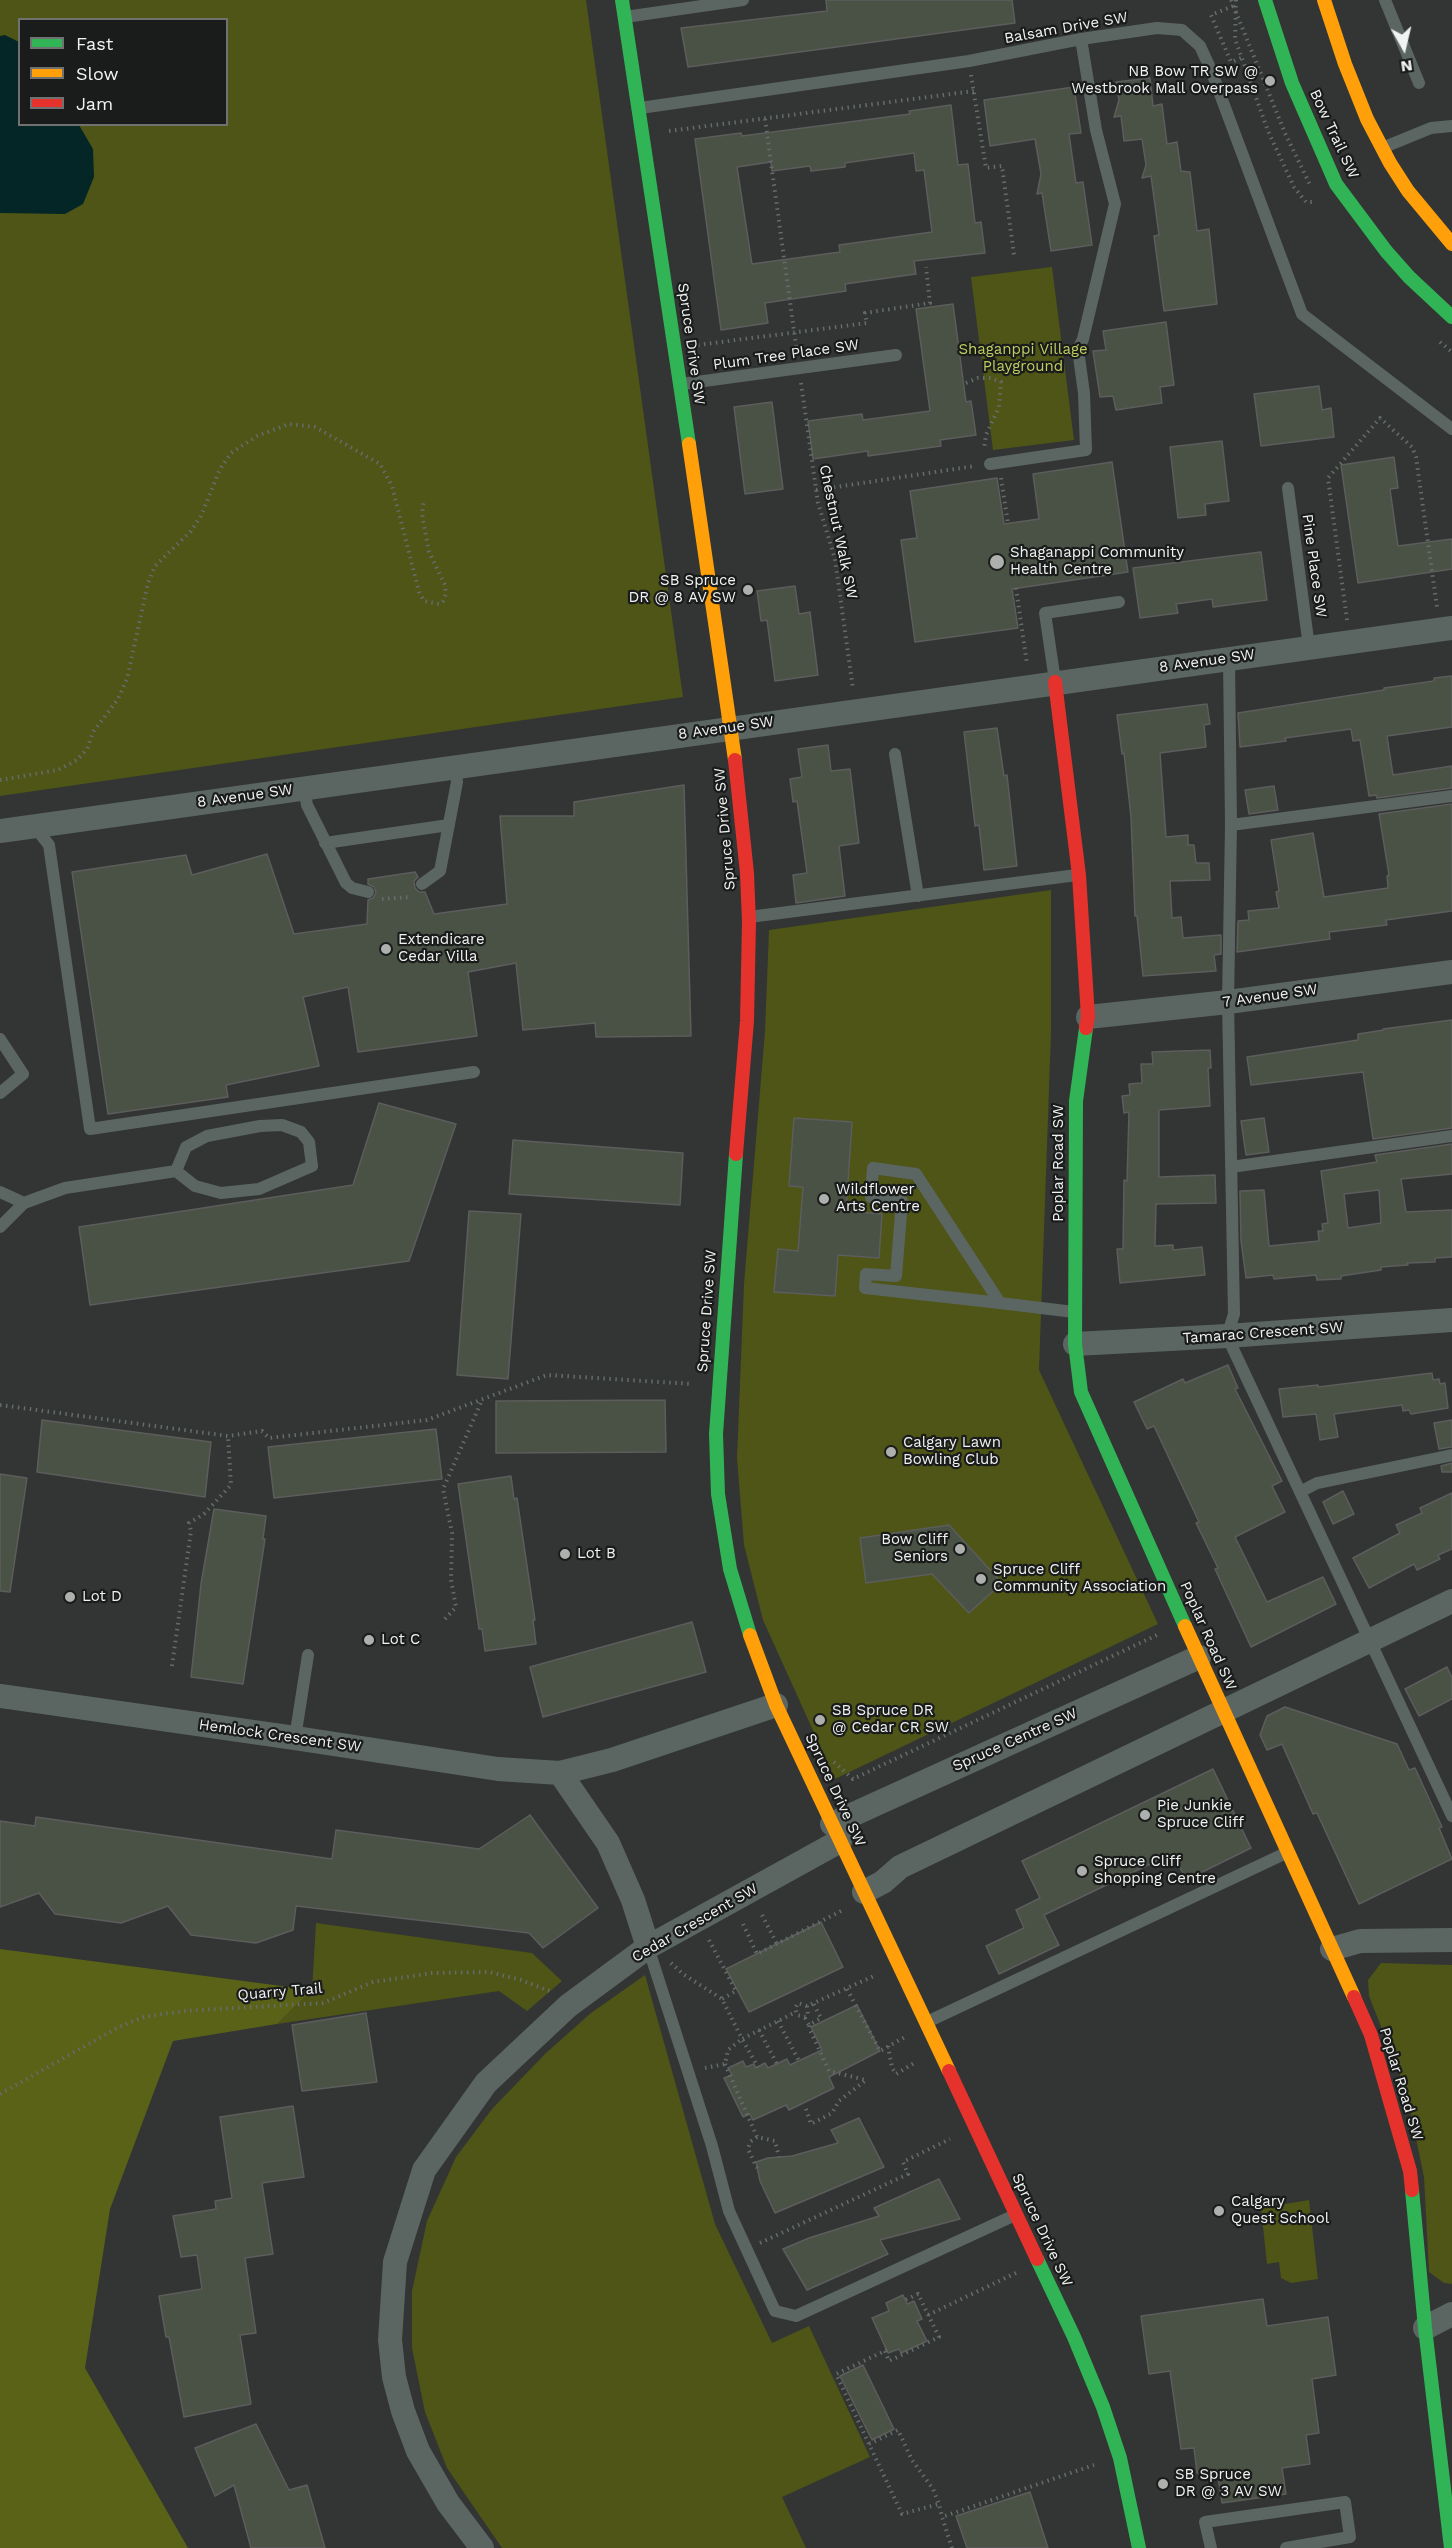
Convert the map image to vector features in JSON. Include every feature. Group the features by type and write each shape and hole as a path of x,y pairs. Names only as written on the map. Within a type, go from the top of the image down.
{"street":[{"name":"Spruce Drive SW","path":"622,0 731,727 747,873 749,917 747,1021 720,1354 716,1434 718,1494 730,1569 758,1660 776,1705 1074,2337 1103,2407 1120,2458 1139,2548"},
{"name":"Bow Trail SW","path":"1265,0 1292,83 1336,184 1393,259 1452,317"},
{"path":"1324,0 1345,64 1367,119 1382,148 1408,191 1452,244"},
{"name":"8 Avenue SW","path":"0,831 1452,628"},
{"name":"Poplar Road SW","path":"1055,682 1078,875 1088,1017 1076,1101 1075,1344 1081,1392 1222,1711 1371,2035 1410,2171 1425,2328 1451,2548"},
{"name":"7 Avenue SW","path":"1088,1017 1228,1002 1452,972"},
{"name":"Tamarac Crescent SW","path":"1075,1344 1452,1320"},
{"path":"864,1892 883,1882 900,1867 1452,1601"},
{"name":"Spruce Centre SW","path":"836,1833 1199,1657"},
{"name":"Hemlock Crescent SW","path":"0,1696 498,1769 560,1773 612,1760 776,1705"},
{"path":"560,1773 608,1843 633,1900 648,1947"},
{"name":"Cedar Crescent SW","path":"482,2548 448,2503 418,2451 402,2411 394,2377 390,2340 395,2262 424,2170 486,2083 568,2006 648,1947 836,1833"},
{"path":"1332,1948 1360,1941 1452,1941"},
{"path":"1425,2328 1452,2314"}],"lane":[{"path":"624,17 743,0"},
{"path":"1385,0 1419,82"},
{"name":"Balsam Drive SW","path":"639,108 969,61 1081,39 1157,28 1182,30 1200,46 1211,70 1302,314 1452,429"},
{"path":"990,464 1086,450 1084,393 1078,350 1083,339 1115,204 1096,130 1081,39"},
{"path":"1382,148 1431,129 1452,126"},
{"name":"Plum Tree Place SW","path":"680,384 896,355"},
{"name":"Pine Place SW","path":"1288,488 1309,647"},
{"path":"1055,682 1045,613 1119,602"},
{"path":"1229,658 1231,825 1228,1002 1234,1314 1227,1336 1452,1816"},
{"path":"895,754 918,896"},
{"path":"420,890 440,870 457,782 455,766"},
{"path":"304,788 306,805 346,883 371,896"},
{"path":"1231,825 1452,796"},
{"path":"325,843 449,825"},
{"path":"34,826 49,844 90,1129 474,1072"},
{"path":"749,917 1078,875"},
{"path":"0,1039 23,1074 0,1093"},
{"path":"0,1227 24,1203 66,1188 176,1171 195,1186 221,1193 259,1189 312,1166 309,1142 301,1132 282,1125 260,1126 207,1136 186,1147 176,1171"},
{"path":"1231,1167 1452,1136"},
{"path":"1000,1303 916,1174 873,1168 871,1197 902,1201 896,1276 866,1274 865,1288 1075,1312"},
{"path":"0,1192 24,1203"},
{"path":"1300,1492 1317,1483 1452,1455"},
{"path":"295,1738 308,1655"},
{"path":"926,2023 1287,1853"},
{"path":"648,1947 712,2146 729,2211 775,2311 796,2316 1016,2214"},
{"path":"1211,2548 1205,2522 1345,2502 1350,2537 1286,2548"}],"path":[{"path":"1231,0 1284,133 1311,188"},
{"path":"1233,6 1211,15 1231,62 1241,58"},
{"path":"969,61 986,168 1002,166 1014,255"},
{"path":"669,131 974,91"},
{"path":"765,119 797,356"},
{"path":"698,345 867,323 865,313 930,303 926,267"},
{"path":"816,490 990,464 984,449 986,435 999,407 1001,382 991,378 978,378 966,383"},
{"name":"Chestnut Walk SW","path":"800,379 816,490 835,559 853,689"},
{"path":"1347,620 1328,478 1380,418 1412,447 1416,457 1437,607"},
{"path":"0,780 58,770 77,760 87,749 93,732 118,699 127,679 148,583 155,566 190,531 201,516 220,469 231,453 257,436 289,424 315,427 380,464 392,486 418,592 424,601 439,604 446,594 445,585 429,552 422,514 424,500"},
{"path":"999,474 1002,479 1008,524"},
{"path":"1016,588 1027,664"},
{"path":"371,896 420,890"},
{"path":"0,1405 228,1436 262,1431 269,1438 427,1420 547,1375 693,1384 693,1374"},
{"path":"445,1619 456,1607 451,1580 452,1533 443,1489 482,1399"},
{"path":"172,1666 191,1531 189,1523 204,1514 231,1485 228,1436"},
{"path":"830,1758 853,1779 1165,1631"},
{"path":"743,1924 757,1954 844,1910"},
{"path":"762,1915 777,1944"},
{"path":"709,1940 736,1991 722,1999"},
{"path":"671,1963 682,1974 722,1999 758,2067"},
{"name":"Quarry Trail","path":"0,2094 119,2027 144,2017 173,2012 323,2003 373,1982 433,1973 461,1972 489,1972 521,1980 559,1994 568,2006"},
{"path":"796,2012 798,2003 807,2006 877,1974"},
{"path":"847,1989 880,2051 908,2036"},
{"path":"809,2025 821,2018 813,2003"},
{"path":"805,2018 808,2015 807,2006"},
{"path":"796,2012 801,2018 805,2018 809,2025 829,2071 866,2080 838,2101 832,2113 811,2124 806,2109"},
{"path":"756,2137 725,2064 728,2050 741,2038 796,2012"},
{"path":"777,2021 799,2061"},
{"path":"759,2030 777,2064"},
{"path":"888,2046 892,2068 896,2074 919,2061"},
{"path":"705,2068 725,2064"},
{"path":"756,2137 774,2141 779,2157"},
{"path":"756,2137 750,2142 748,2149 757,2168"},
{"path":"759,2244 908,2174 903,2162 955,2137"},
{"path":"928,2315 1022,2270"},
{"path":"905,2300 918,2294 939,2337 890,2361 886,2351 836,2374 903,2514 939,2504"},
{"path":"870,2444 898,2430 912,2460 933,2489 952,2548"},
{"path":"942,2517 1103,2462"}],"green space":[{"path":"0,0 586,0 683,697 0,796"},
{"name":"Shaganppi Village Playground","path":"1052,267 1074,440 993,450 971,277"},
{"path":"1051,890 1051,1033 1039,1370 1158,1624 835,1779 763,1620 744,1545 737,1458 744,1284 765,1031 769,930"},
{"path":"316,1923 532,1953 562,1981 527,2011 499,1991 277,2024 312,1990"},
{"path":"0,1949 312,1990 277,2024 173,2041 110,2209 85,2368 188,2548 0,2548"},
{"path":"1381,1963 1452,1965 1452,2284 1444,2283 1429,2272 1424,2177 1406,2090 1369,1996 1368,1980"},
{"path":"645,1975 715,2224 772,2343 809,2326 870,2457 782,2497 806,2548 502,2548 447,2468 425,2412 412,2348 412,2291 427,2221 456,2157 492,2109 546,2053 591,2013"},
{"path":"1309,2200 1318,2279 1291,2283 1281,2278 1279,2262 1267,2264 1261,2208"}],"water":[{"path":"5,35 18,42 18,126 80,126 93,149 94,177 83,204 65,214 0,213 0,36"}],"building":[{"path":"826,0 1012,0 1015,23 688,67 681,28 827,11"},
{"path":"1150,78 1153,106 1162,104 1167,144 1177,142 1181,171 1190,172 1197,231 1209,229 1217,304 1164,311 1154,236 1159,235 1151,176 1142,178 1146,165 1142,139 1124,141 1121,116 1114,117 1119,100 1116,82"},
{"path":"1074,87 1081,133 1069,134 1076,183 1083,182 1092,245 1051,251 1042,193 1037,194 1041,174 1035,139 990,146 984,100"},
{"path":"951,105 958,165 968,164 975,223 981,222 985,253 914,261 916,274 845,284 846,291 765,303 768,323 721,330 695,139 741,133 742,136 910,114 909,111","holes":["914,153 916,171 924,170 932,232 839,245 840,252 752,264 737,167 771,162 772,171 810,166 811,171 845,167 845,163"]},
{"path":"953,304 966,402 971,401 976,435 940,440 941,446 868,456 868,451 813,459 808,421 862,414 863,420 930,411 916,309"},
{"path":"1166,322 1174,385 1160,387 1162,403 1116,410 1113,396 1100,397 1093,351 1106,350 1103,331"},
{"path":"1319,386 1322,410 1331,408 1334,437 1261,446 1254,394"},
{"path":"772,402 783,489 745,494 734,407"},
{"path":"1222,441 1229,501 1205,504 1206,515 1178,518 1170,447"},
{"path":"1394,457 1398,488 1390,489 1398,546 1452,539 1452,569 1358,583 1341,465"},
{"path":"1112,462 1128,572 1012,589 1018,628 915,642 901,540 917,538 910,491 997,478 1004,524 1039,519 1033,474"},
{"path":"1261,552 1267,600 1213,607 1212,599 1176,604 1178,613 1140,618 1133,568"},
{"path":"795,586 799,614 810,612 818,675 775,681 767,620 761,621 757,591"},
{"path":"1452,676 1452,727 1387,736 1393,775 1452,766 1452,788 1377,798 1376,795 1369,796 1360,740 1353,741 1351,729 1240,747 1238,713 1384,690 1384,688"},
{"path":"1207,704 1210,724 1204,725 1206,747 1160,753 1166,837 1188,835 1188,845 1194,845 1196,863 1209,863 1210,880 1170,881 1172,918 1181,917 1183,938 1221,935 1221,954 1214,955 1216,971 1143,976 1137,916 1135,916 1131,817 1117,715"},
{"path":"997,728 1004,776 1007,775 1017,866 984,870 979,825 975,826 964,732"},
{"path":"828,745 831,771 850,769 859,843 839,846 845,896 796,903 793,875 807,873 797,801 793,802 790,779 802,777 798,749"},
{"name":"Extendicare Cedar Villa","path":"684,785 691,1036 596,1037 595,1023 523,1030 516,963 468,972 477,1036 358,1052 348,987 303,997 319,1066 226,1085 228,1097 108,1114 72,872 186,855 192,875 267,854 294,934 367,924 368,900 376,893 374,887 368,884 368,879 415,872 418,877 414,881 415,888 419,892 425,892 434,914 507,904 500,816 574,816 574,802"},
{"path":"1274,786 1278,810 1249,814 1245,790"},
{"path":"1452,804 1452,911 1386,920 1387,925 1329,932 1330,939 1237,952 1238,921 1249,920 1248,911 1279,908 1276,892 1279,891 1271,840 1313,833 1324,897 1388,888 1387,876 1389,875 1379,814"},
{"path":"1452,1020 1452,1128 1373,1139 1363,1072 1251,1085 1247,1057 1358,1040 1358,1034 1383,1029"},
{"path":"1210,1050 1211,1068 1208,1068 1210,1106 1159,1110 1159,1177 1215,1175 1216,1203 1156,1204 1155,1246 1173,1245 1173,1250 1202,1247 1205,1275 1120,1283 1117,1249 1123,1249 1124,1180 1127,1181 1129,1112 1124,1113 1122,1096 1130,1095 1129,1084 1142,1083 1141,1064 1153,1064 1152,1052"},
{"path":"379,1103 456,1124 409,1261 90,1305 79,1227 353,1185"},
{"name":"Wildflower Arts Centre","path":"794,1118 852,1122 846,1211 882,1214 879,1258 838,1255 835,1296 774,1292 778,1249 798,1251 803,1187 789,1186"},
{"path":"1264,1118 1269,1152 1246,1155 1241,1121"},
{"path":"513,1140 683,1153 680,1205 509,1194"},
{"path":"1452,1144 1452,1174 1401,1179 1406,1212 1452,1210 1452,1257 1435,1258 1435,1262 1381,1267 1381,1270 1341,1276 1341,1279 1317,1280 1316,1275 1274,1279 1273,1275 1246,1278 1241,1241 1240,1191 1264,1190 1269,1246 1319,1241 1318,1231 1323,1231 1322,1224 1328,1223 1321,1171 1377,1162 1375,1155","holes":["1379,1190 1381,1223 1348,1228 1344,1194"]},
{"path":"469,1211 521,1214 508,1379 457,1375"},
{"path":"1228,1365 1238,1388 1235,1389 1282,1481 1272,1486 1285,1512 1235,1537 1267,1602 1323,1577 1336,1604 1251,1647 1215,1569 1218,1568 1196,1523 1199,1522 1154,1426 1147,1429 1134,1402 1183,1379 1185,1383"},
{"path":"1432,1373 1433,1380 1439,1379 1440,1384 1445,1383 1448,1408 1411,1414 1409,1410 1403,1411 1402,1405 1334,1414 1338,1437 1320,1440 1316,1414 1283,1417 1279,1389 1318,1385 1318,1387"},
{"path":"665,1400 666,1452 496,1453 496,1401"},
{"path":"42,1420 211,1442 205,1497 37,1472"},
{"path":"1452,1420 1452,1447 1439,1449 1434,1423"},
{"path":"436,1429 442,1479 274,1498 268,1447"},
{"path":"1452,1463 1452,1472 1442,1472 1441,1466"},
{"path":"0,1474 27,1478 10,1592 0,1591"},
{"path":"511,1476 514,1499 517,1498 535,1620 533,1620 536,1644 485,1651 482,1629 479,1629 458,1484"},
{"path":"1343,1491 1354,1514 1333,1524 1323,1502"},
{"path":"1452,1493 1452,1549 1438,1555 1440,1559 1417,1570 1414,1564 1369,1588 1353,1558 1400,1533 1396,1525 1422,1513 1420,1508"},
{"path":"214,1509 266,1516 263,1539 265,1539 243,1684 191,1677 201,1584"},
{"path":"949,1525 1002,1583 969,1613 932,1574 866,1583 860,1538"},
{"path":"692,1622 706,1672 543,1717 530,1667"},
{"path":"1447,1667 1452,1678 1452,1699 1419,1716 1405,1689"},
{"path":"1285,1707 1397,1744 1409,1770 1415,1768 1442,1827 1439,1828 1452,1859 1359,1904 1317,1813 1313,1814 1282,1744 1267,1750 1260,1735 1267,1716"},
{"name":"Spruce Cliff Shopping Centre","path":"1213,1769 1251,1848 1186,1880 1173,1853 1044,1915 1059,1945 999,1974 986,1946 1024,1928 1016,1910 1040,1898 1022,1861"},
{"path":"530,1815 598,1908 543,1948 529,1933 296,1906 293,1930 256,1943 191,1935 168,1906 121,1923 55,1914 39,1893 0,1907 0,1821 35,1826 36,1817 332,1859 336,1830 479,1849"},
{"path":"821,1922 843,1967 749,2012 726,1969"},
{"path":"857,2005 880,2051 829,2077 834,2088 789,2110 786,2105 753,2120 750,2114 743,2117 724,2078 732,2075 728,2068 743,2061 746,2067 754,2064 756,2068 765,2063 768,2068 787,2059 790,2065 822,2050 811,2027"},
{"path":"366,2013 377,2082 302,2091 292,2025"},
{"path":"293,2106 304,2177 262,2183 273,2254 245,2258 256,2333 240,2335 251,2404 184,2417 159,2296 202,2289 197,2255 181,2257 173,2216 216,2209 215,2201 232,2198 220,2117"},
{"path":"859,2118 884,2167 775,2213 760,2181 756,2162 768,2158 792,2156 838,2143 831,2130"},
{"path":"939,2179 960,2219 880,2240 888,2254 807,2290 783,2249 809,2238 879,2216 874,2208"},
{"path":"903,2295 907,2304 914,2301 922,2319 917,2321 927,2341 901,2353 899,2349 888,2353 872,2318 889,2311 886,2303"},
{"path":"1263,2299 1267,2326 1328,2317 1336,2375 1312,2379 1319,2433 1306,2435 1310,2464 1282,2468 1286,2494 1222,2503 1217,2470 1197,2473 1194,2448 1181,2449 1170,2371 1149,2374 1141,2316"},
{"path":"863,2365 894,2429 872,2440 840,2376"},
{"path":"256,2424 289,2490 307,2485 325,2548 251,2548 234,2485 215,2496 195,2448"},
{"path":"1030,2492 1048,2548 967,2548 956,2516"}],"traffic: fast":[{"path":"622,0 689,444"},
{"path":"1265,0 1292,83 1336,184 1386,251 1409,277 1452,317"},
{"path":"1086,1028 1076,1101 1075,1344 1081,1392 1185,1626"},
{"path":"736,1154 716,1434 718,1494 730,1569 750,1635"},
{"path":"1412,2190 1425,2328 1451,2548"},
{"path":"1037,2259 1074,2337 1103,2407 1120,2458 1139,2548"}],"traffic: slow":[{"path":"1324,0 1345,64 1367,119 1390,163 1408,191 1452,244"},
{"path":"689,444 735,760"},
{"path":"1185,1626 1354,1997"},
{"path":"750,1635 776,1705 949,2071"}],"traffic: jam":[{"path":"1055,682 1079,875 1088,1017 1086,1028"},
{"path":"735,760 747,873 749,922 747,1021 736,1154"},
{"path":"1354,1997 1371,2035 1410,2171 1412,2190"},
{"path":"949,2071 1037,2259"}],"place":[{"name":"NB Bow TR SW @ Westbrook Mall Overpass","path":"1270,81"},
{"name":"Shaganappi Community Health Centre","path":"997,562"},
{"name":"SB Spruce DR @ 8 AV SW","path":"748,590"},
{"name":"Extendicare Cedar Villa","path":"386,949"},
{"name":"Wildflower Arts Centre","path":"824,1199"},
{"name":"Calgary Lawn Bowling Club","path":"891,1452"},
{"name":"Bow Cliff Seniors","path":"960,1549"},
{"name":"Lot B","path":"565,1554"},
{"name":"Spruce Cliff Community Association","path":"981,1579"},
{"name":"Lot D","path":"70,1597"},
{"name":"Lot C","path":"369,1640"},
{"name":"SB Spruce DR @ Cedar CR SW","path":"820,1720"},
{"name":"Pie Junkie Spruce Cliff","path":"1145,1815"},
{"name":"Spruce Cliff Shopping Centre","path":"1082,1871"},
{"name":"Calgary Quest School","path":"1219,2211"},
{"name":"SB Spruce DR @ 3 AV SW","path":"1163,2484"}]}
